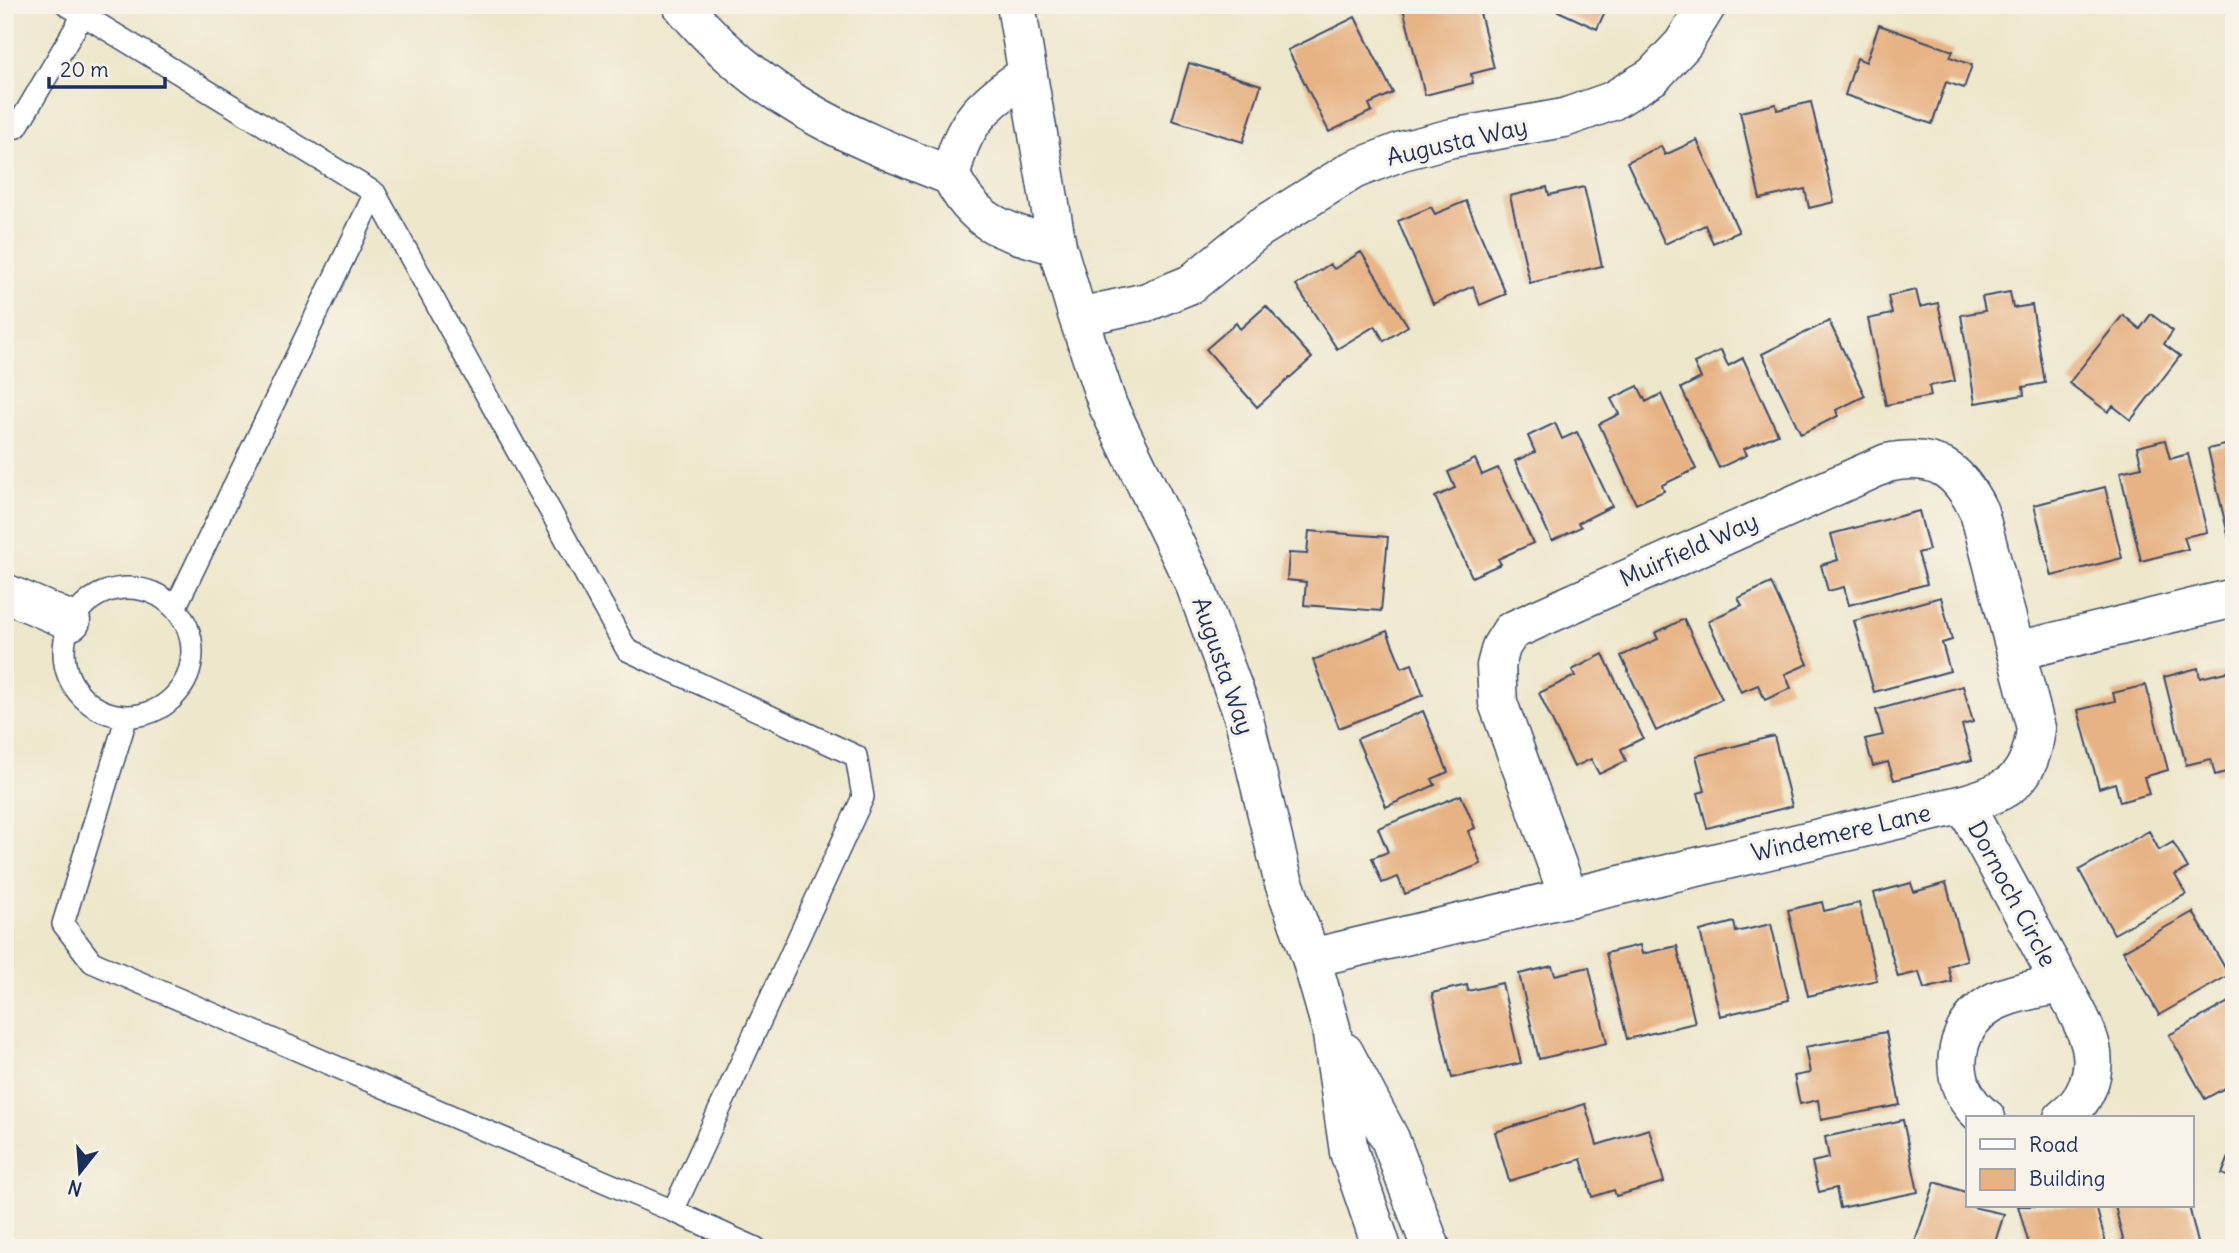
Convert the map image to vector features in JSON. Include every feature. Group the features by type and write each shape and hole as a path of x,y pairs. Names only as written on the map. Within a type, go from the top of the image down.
{"street":[{"path":"682,5 721,48 760,81 800,108 860,141 951,176"},
{"name":"Augusta Way","path":"1016,5 1057,246 1108,406 1195,585 1224,656 1243,715 1283,880 1311,958 1331,1028 1349,1152 1382,1248"},
{"name":"Augusta Way","path":"1078,317 1147,302 1191,284 1258,229 1353,170 1402,151 1452,138 1564,118 1612,101 1653,76 1684,44 1707,5"},
{"path":"1028,74 994,96 970,123 956,149 951,176 964,202 986,221 1012,233 1057,246"},
{"name":"Muirfield Way","path":"1569,898 1498,703 1494,684 1501,647 1511,632 1528,621 1887,463 1909,458 1931,461 1951,471 1968,489 1979,512 2017,651"},
{"path":"5,593 71,621"},
{"path":"2017,651 2234,598"},
{"name":"Windemere Lane","path":"1311,958 1993,796 2017,779 2033,756 2036,728 2017,651"},
{"name":"Dornoch Circle","path":"1964,804 2086,1034 2092,1061 2088,1088 2072,1112 2066,1116"},
{"name":"Dornoch Circle","path":"1984,1116 1972,1106 1958,1078 1958,1048 1963,1034 1976,1015 1995,1002 2061,984"},
{"name":"Augusta Way","path":"1331,1028 1390,1139 1431,1248"}],"lane":[{"path":"5,119 18,127 75,10 375,193 627,650 856,756 863,797 673,1211"},
{"path":"175,608 375,193"},
{"path":"120,588 140,589 159,595 175,608 187,625 192,644 191,665 183,685 159,707 149,712 127,716 105,712 86,700 72,683 64,662 65,640 71,621 84,605 101,593 120,588"},
{"path":"127,716 63,924 92,962 755,1248"}],"building":[{"path":"1415,5 1478,5 1494,68 1471,74 1473,83 1425,95 1403,8"},
{"path":"1545,5 1608,5 1597,29"},
{"path":"1355,17 1393,93 1369,104 1372,111 1329,132 1288,50"},
{"path":"1879,25 1953,51 1950,57 1972,65 1964,88 1946,82 1932,124 1845,95 1857,58 1866,62"},
{"path":"1189,63 1261,85 1243,142 1172,120"},
{"path":"1811,102 1834,202 1809,208 1805,189 1760,199 1740,112 1776,104 1777,110"},
{"path":"1697,140 1739,232 1713,243 1705,225 1665,244 1627,162 1661,146 1665,155"},
{"path":"1547,187 1549,195 1584,187 1602,266 1530,283 1510,196"},
{"path":"1466,201 1506,294 1480,305 1473,286 1433,304 1398,221 1431,207 1435,214"},
{"path":"1361,252 1408,326 1384,341 1375,326 1337,349 1296,285 1330,264 1334,269"},
{"path":"1916,290 1920,307 1938,303 1955,381 1929,386 1931,396 1886,405 1868,319 1892,314 1888,296"},
{"path":"2010,292 2013,308 2032,305 2045,383 2023,387 2024,395 1975,403 1961,315 1985,311 1982,297"},
{"path":"1266,306 1312,358 1257,407 1206,349 1236,323 1240,329"},
{"path":"2151,314 2173,331 2164,344 2180,356 2131,420 2113,406 2108,412 2069,383 2123,315 2140,329"},
{"path":"1829,321 1865,396 1836,410 1838,416 1801,434 1762,354"},
{"path":"1721,350 1728,366 1743,358 1778,434 1744,449 1747,455 1719,468 1681,388 1701,378 1694,363"},
{"path":"1638,386 1646,402 1661,394 1696,469 1662,485 1664,491 1636,504 1599,424 1619,414 1611,399"},
{"path":"1555,423 1562,439 1577,432 1612,506 1578,523 1581,527 1552,541 1515,461 1535,452 1528,436"},
{"path":"2165,440 2170,459 2188,454 2207,532 2184,537 2188,549 2141,561 2120,472 2142,467 2137,447"},
{"path":"2234,443 2234,537 2229,539 2208,449"},
{"path":"1475,459 1482,475 1498,468 1533,543 1498,559 1501,564 1472,577 1435,497 1455,488 1448,472"},
{"path":"2105,487 2122,558 2052,576 2034,505"},
{"path":"1919,511 1929,550 1918,553 1927,584 1849,605 1844,587 1828,591 1821,565 1838,560 1831,534"},
{"path":"1309,531 1388,537 1381,611 1304,605 1306,582 1287,580 1289,553 1307,554"},
{"path":"1771,583 1808,664 1785,674 1791,688 1765,700 1758,685 1741,692 1708,621 1742,605 1738,598"},
{"path":"1941,597 1952,640 1942,643 1950,671 1874,692 1854,621"},
{"path":"1684,619 1722,699 1656,731 1621,656 1658,639 1655,633"},
{"path":"1387,631 1402,668 1412,664 1423,695 1339,728 1313,660"},
{"path":"1603,654 1643,738 1621,749 1626,761 1599,774 1591,759 1574,767 1539,693 1575,676 1572,670"},
{"path":"2198,668 2200,678 2234,670 2234,770 2215,775 2211,759 2186,765 2164,677"},
{"path":"2146,685 2168,770 2144,777 2149,794 2120,802 2115,783 2099,788 2078,710 2115,701 2113,693"},
{"path":"1963,686 1973,722 1962,725 1972,760 1894,780 1888,762 1873,766 1865,739 1883,735 1876,710"},
{"path":"1423,711 1448,772 1432,779 1435,785 1386,807 1357,739"},
{"path":"1774,736 1792,806 1707,828 1698,793 1705,791 1696,756"},
{"path":"1461,795 1475,828 1468,831 1481,864 1405,894 1398,877 1382,883 1372,858 1388,852 1378,828"},
{"path":"2149,831 2159,850 2173,842 2188,868 2175,875 2186,894 2114,934 2079,870"},
{"path":"1911,883 1914,892 1946,883 1967,960 1948,966 1952,982 1924,989 1919,972 1898,977 1874,893"},
{"path":"1822,902 1824,911 1859,903 1877,980 1808,996 1788,910"},
{"path":"2193,912 2229,975 2159,1015 2123,951"},
{"path":"1734,922 1736,932 1771,924 1789,1000 1720,1016 1700,931"},
{"path":"1640,945 1642,954 1677,946 1695,1023 1627,1039 1606,953"},
{"path":"1552,966 1555,975 1589,967 1607,1043 1539,1059 1519,974"},
{"path":"1502,983 1521,1063 1452,1078 1432,993 1467,985 1468,991"},
{"path":"2234,999 2234,1083 2205,1099 2169,1035"},
{"path":"1886,1032 1900,1105 1821,1120 1818,1100 1800,1104 1794,1076 1810,1073 1805,1047"},
{"path":"1585,1104 1597,1145 1649,1129 1664,1182 1616,1196 1614,1190 1592,1197 1581,1159 1509,1181 1495,1132"},
{"path":"1903,1120 1918,1192 1840,1208 1836,1188 1819,1192 1812,1162 1829,1158 1825,1137"},
{"path":"2234,1145 2234,1179 2222,1174"},
{"path":"1935,1182 1966,1192 1966,1208 2004,1214 1993,1248 1913,1248"},
{"path":"2019,1208 2097,1208 2107,1247 2030,1248"},
{"path":"2115,1208 2189,1208 2199,1247 2125,1248"}]}
